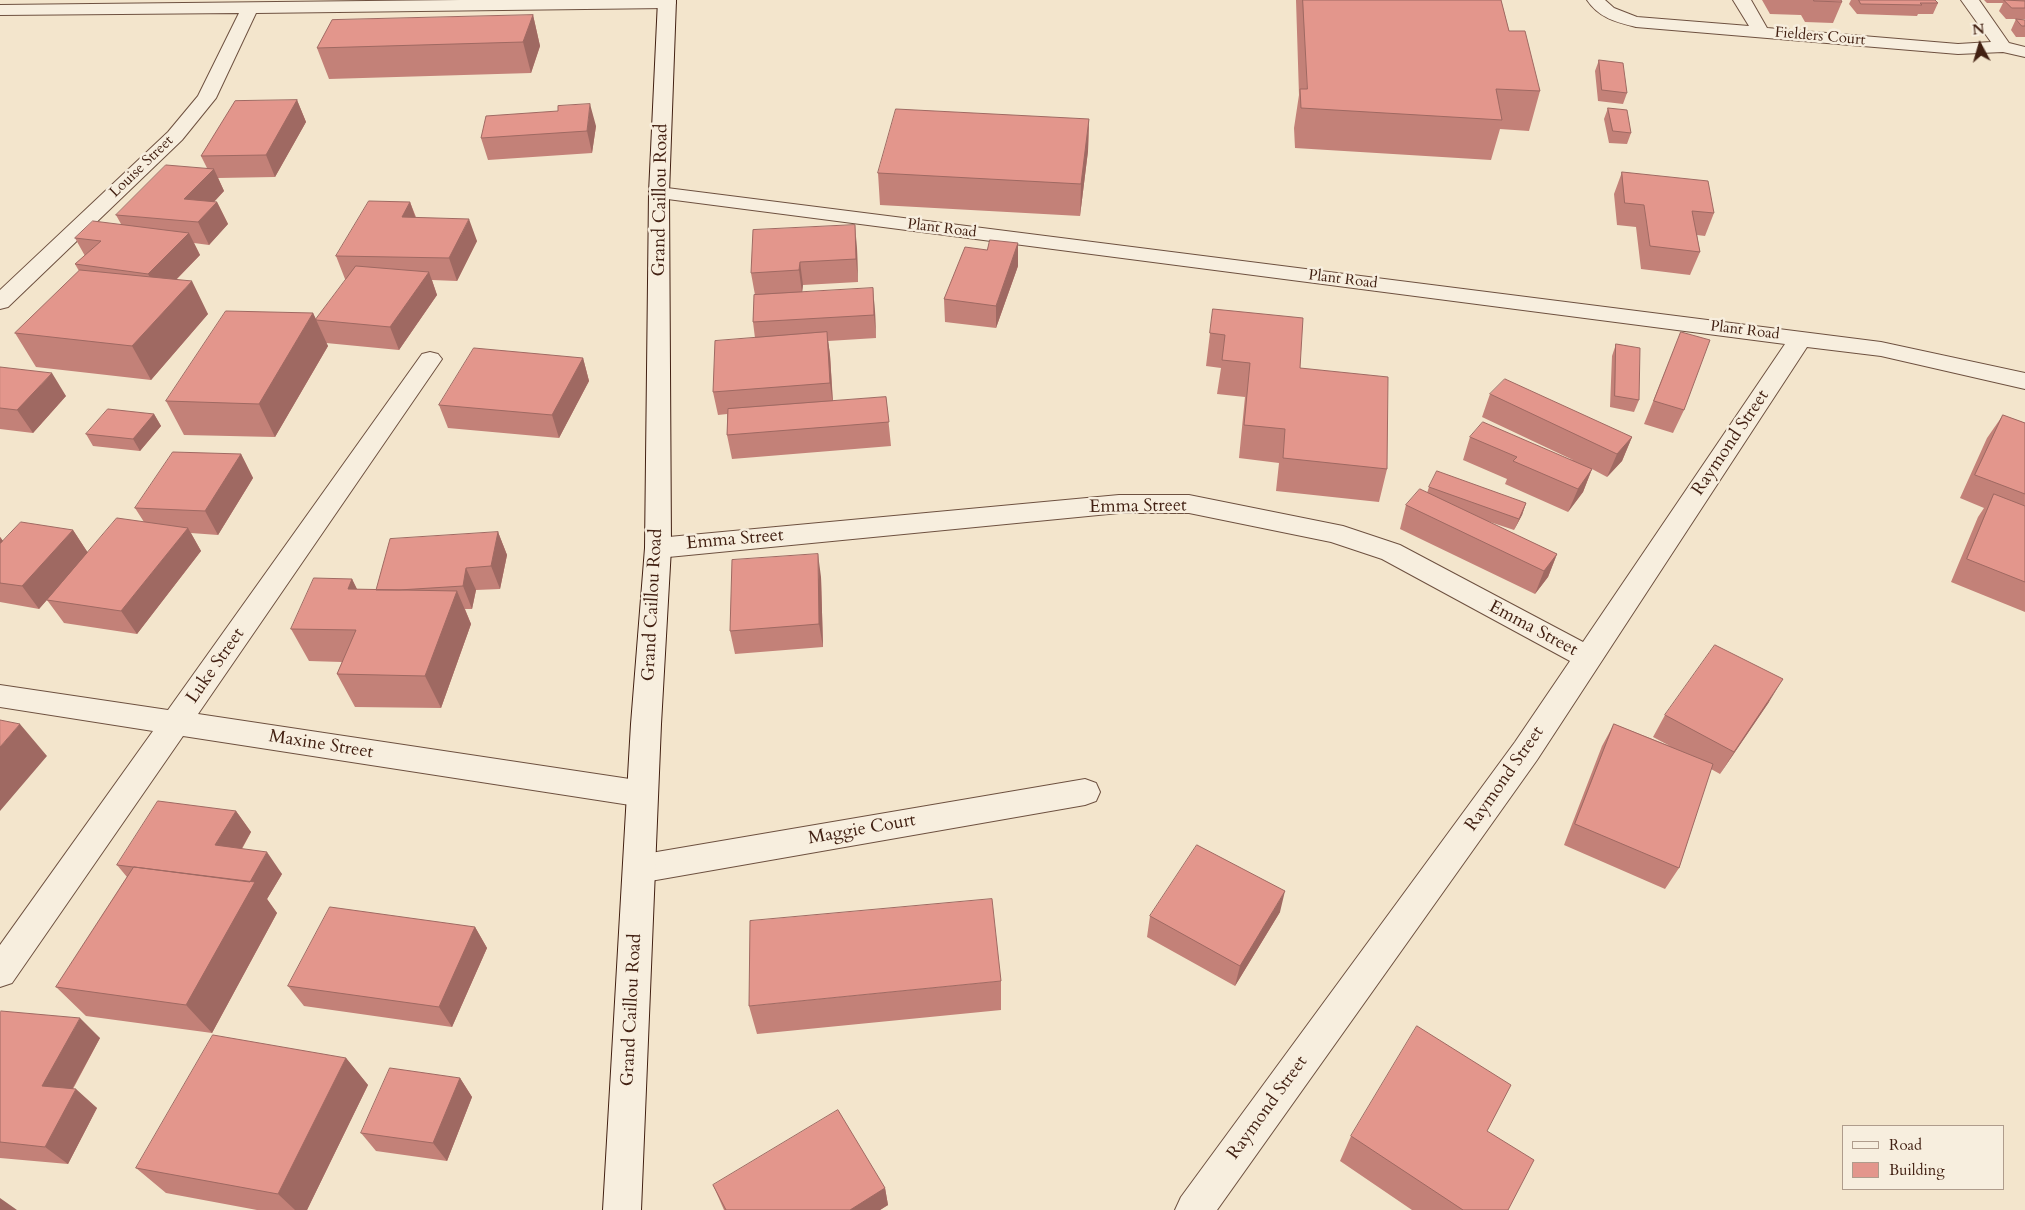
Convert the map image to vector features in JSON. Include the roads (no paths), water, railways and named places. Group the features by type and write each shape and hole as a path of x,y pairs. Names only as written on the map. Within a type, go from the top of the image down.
{"street":[{"name":"Fielders Court","path":"1596,0 1598,5 1616,16 1636,22 1958,49 2003,47 2025,52"},
{"path":"1742,0 1761,32"},
{"path":"1970,0 2003,47"},
{"path":"0,10 667,2"},
{"name":"Grand Caillou Road","path":"622,1210 643,794 658,548 659,193 667,2"},
{"name":"Louise Street","path":"0,302 175,136 207,98 250,8"},
{"name":"Plant Road","path":"659,193 1881,349 2025,381"},
{"name":"Raymond Street","path":"1194,1210 1520,759 1800,338"},
{"name":"Luke Street","path":"0,972 430,359"},
{"name":"Emma Street","path":"658,548 1120,504 1190,504 1334,533 1391,552 1588,658"},
{"name":"Maxine Street","path":"0,696 643,794"},
{"name":"Maggie Court","path":"639,869 1085,792"}]}
